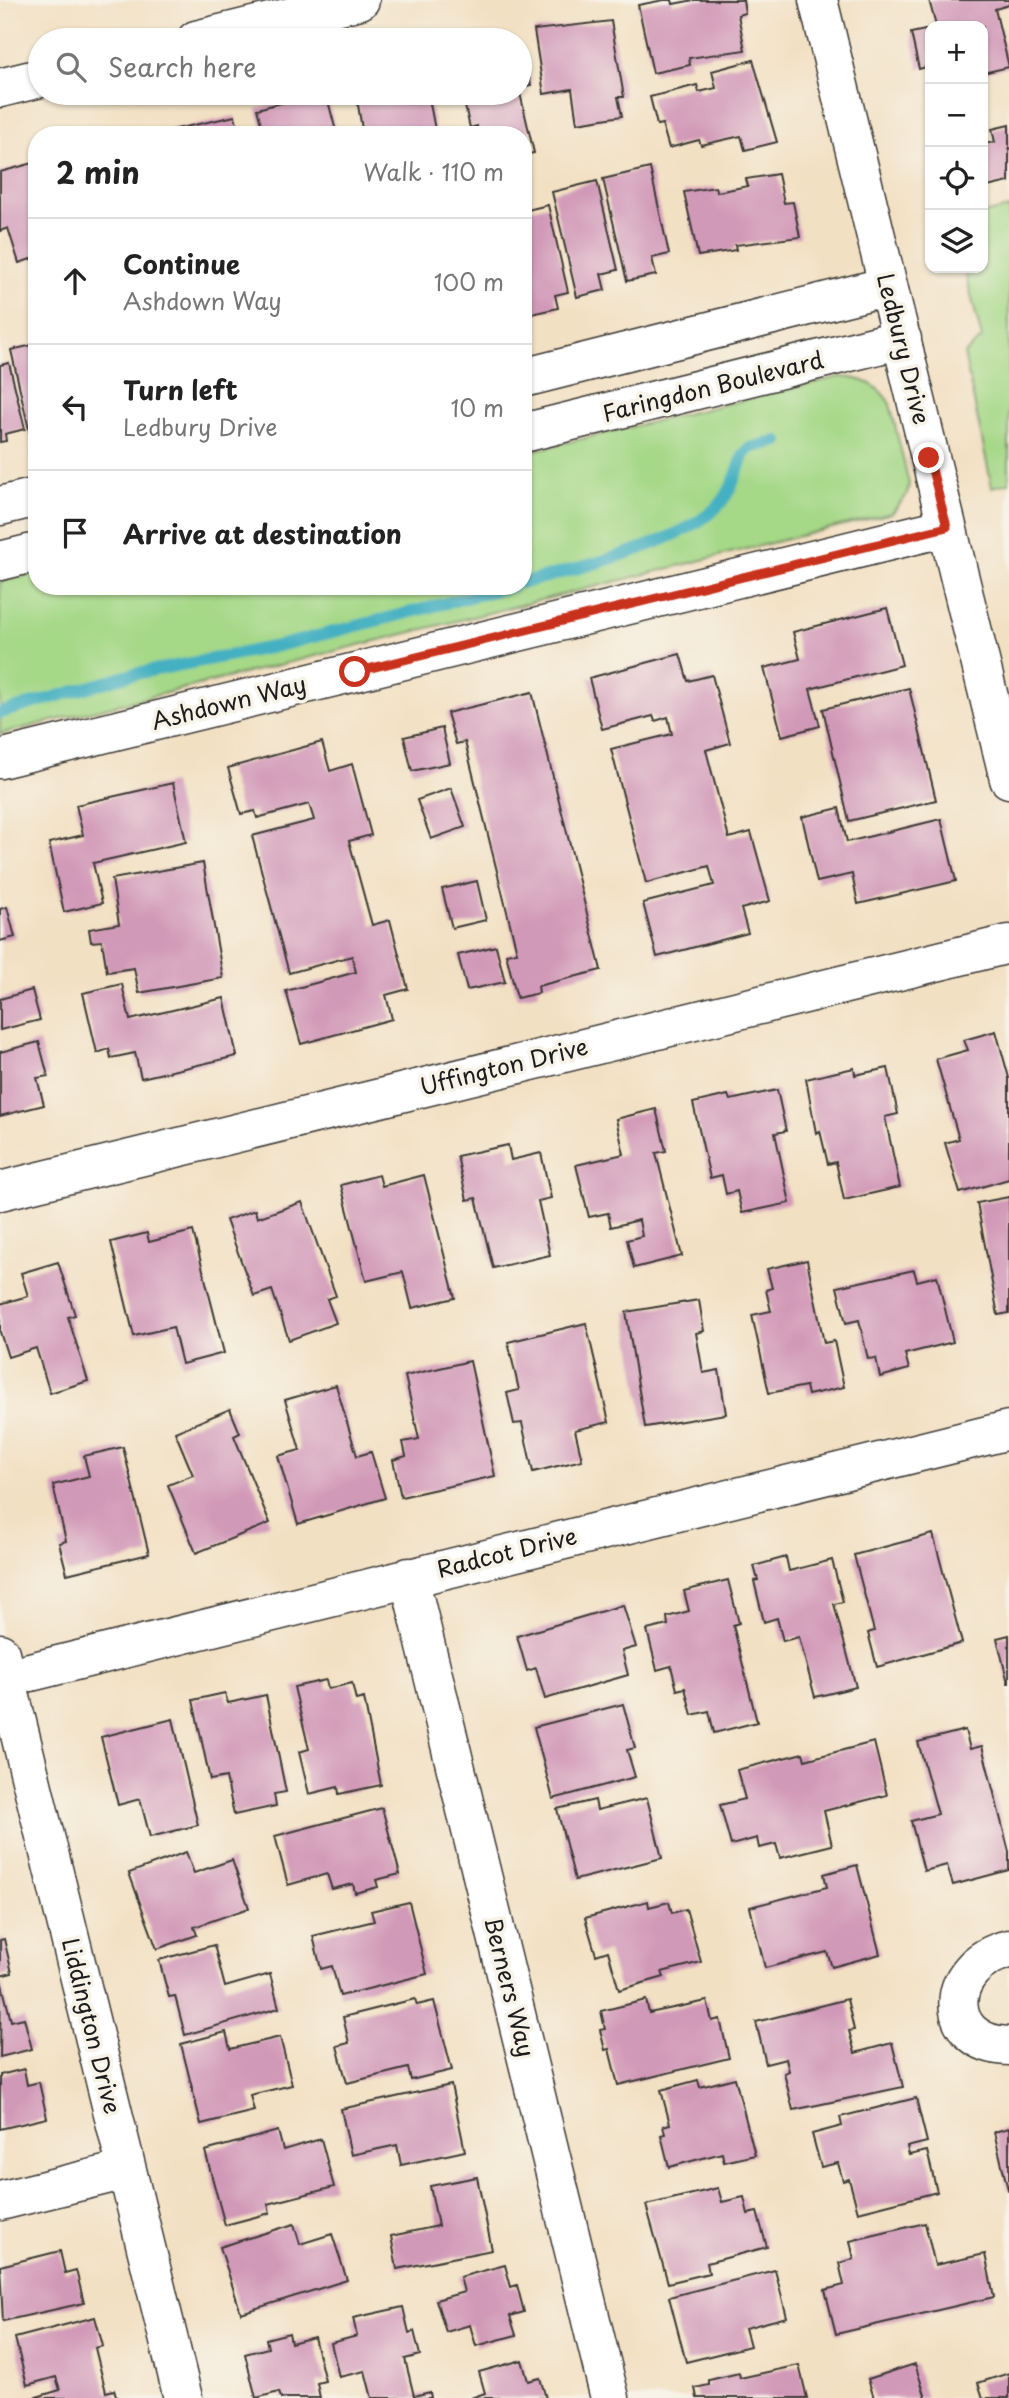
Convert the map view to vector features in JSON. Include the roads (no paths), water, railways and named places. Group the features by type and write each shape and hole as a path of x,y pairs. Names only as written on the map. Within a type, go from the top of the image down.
{"street":[{"path":"244,28 360,0"},
{"name":"Ledbury Drive","path":"818,0 1009,779"},
{"path":"0,88 28,81"},
{"path":"532,376 888,286"},
{"name":"Faringdon Boulevard","path":"532,431 902,339"},
{"path":"0,506 28,499"},
{"name":"Ashdown Way","path":"0,759 947,527"},
{"path":"0,561 28,554"},
{"name":"Uffington Drive","path":"0,1191 1009,944"},
{"name":"Radcot Drive","path":"3,1665 409,1577 1009,1430"},
{"name":"Berners Way","path":"409,1577 610,2398"},
{"name":"Liddington Drive","path":"3,1665 183,2398"},
{"path":"1009,1949 976,1962 963,1978 957,1999 962,2020 975,2036 994,2046 1009,2046"},
{"path":"0,2201 126,2170"}],"waterway":[{"path":"532,581 627,554 701,520 718,506 727,494 744,454 750,448 778,441"},
{"path":"0,713 130,675 278,646 478,595"}]}
